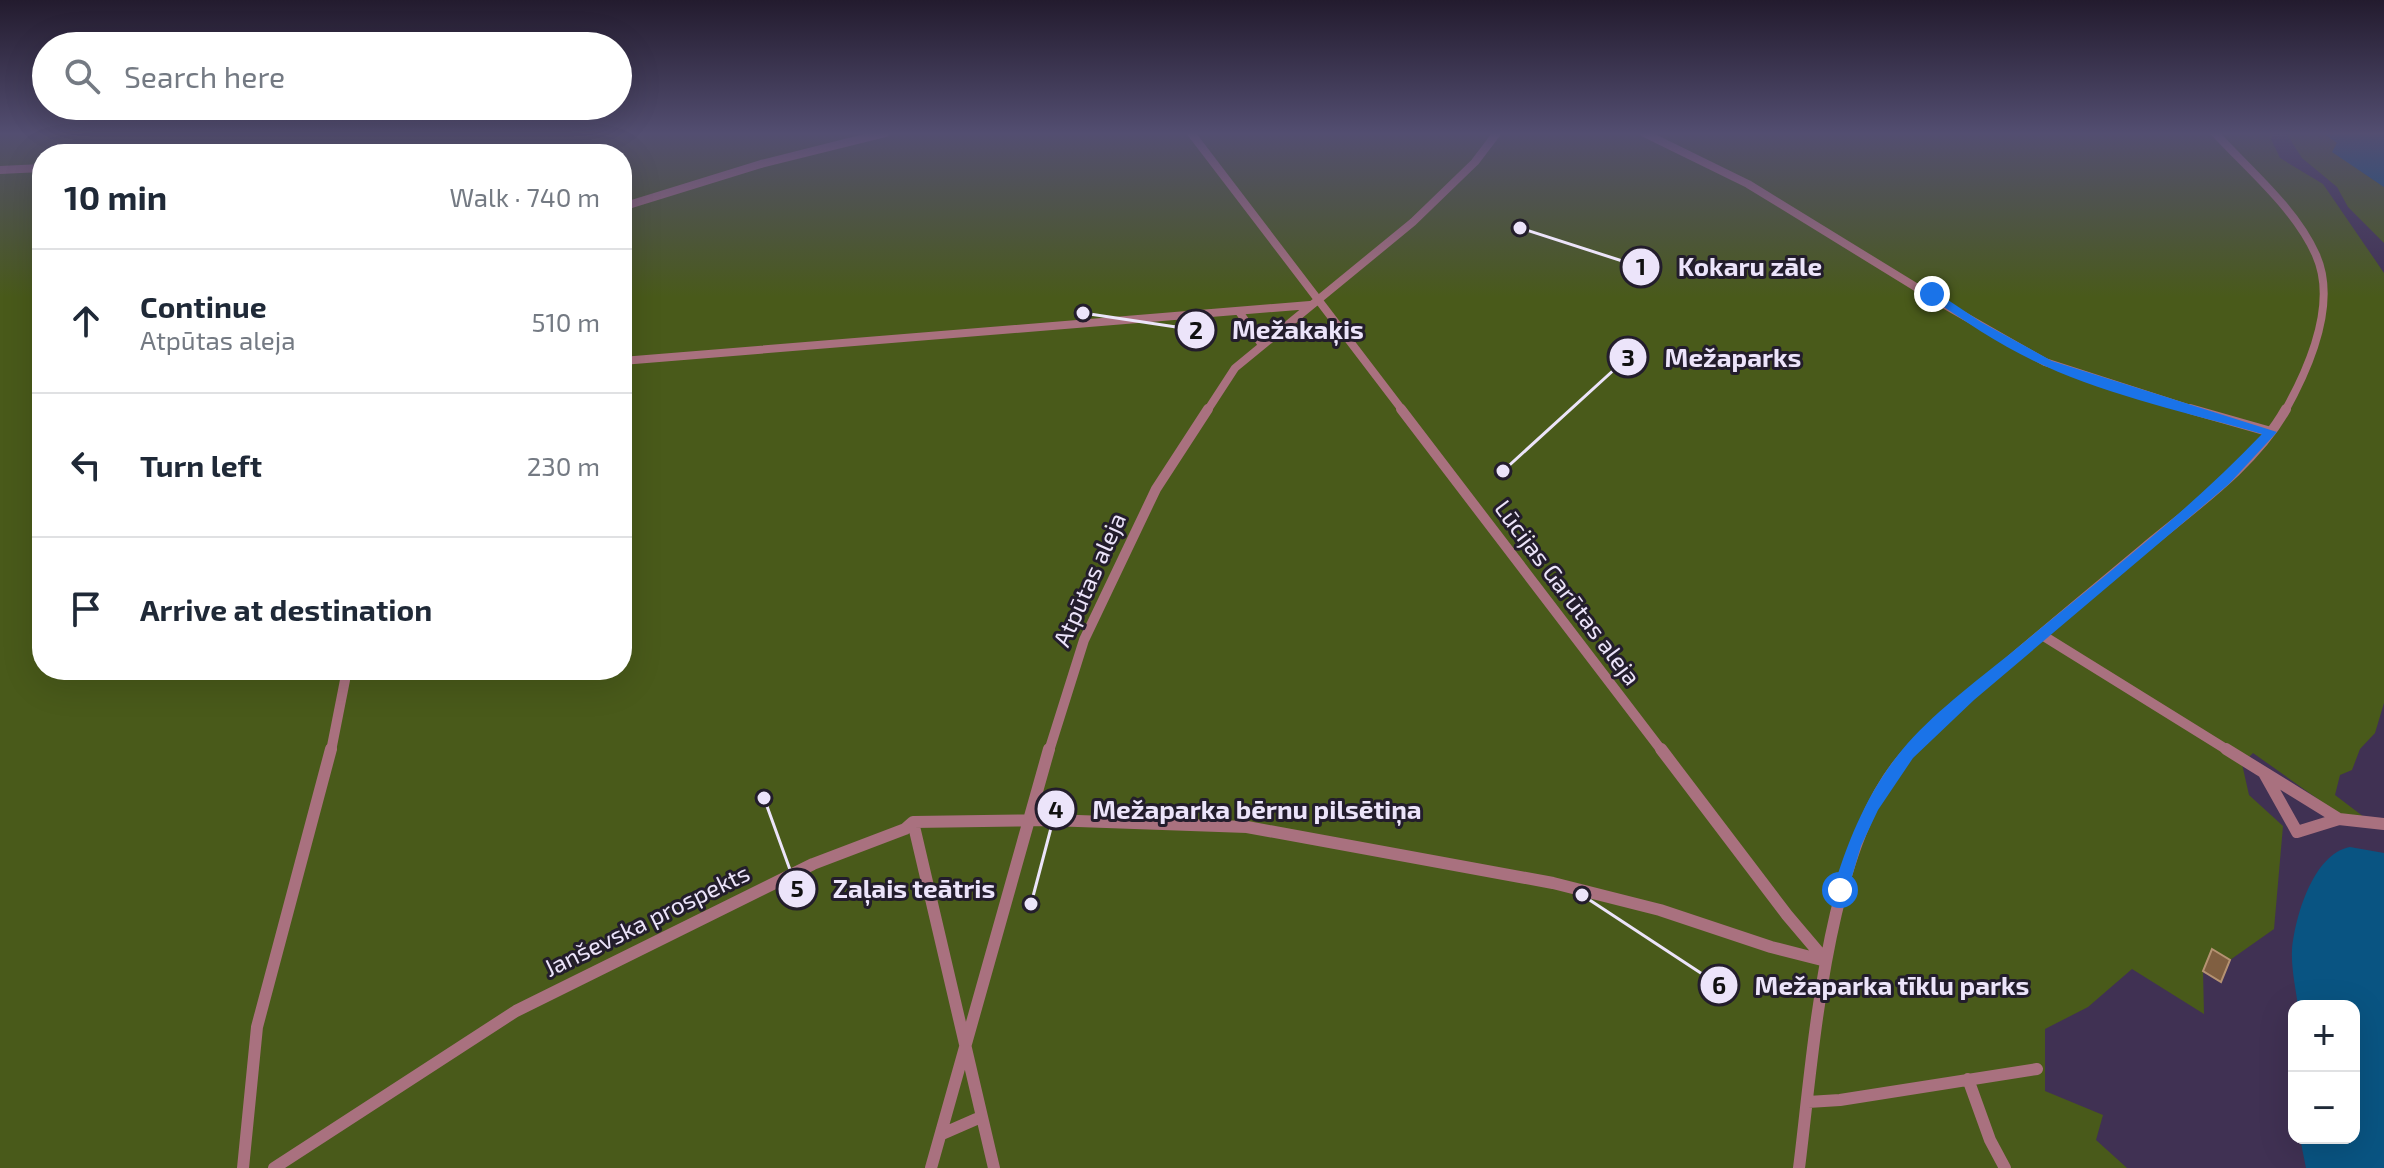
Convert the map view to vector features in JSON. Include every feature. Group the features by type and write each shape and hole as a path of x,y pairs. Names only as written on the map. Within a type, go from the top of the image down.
{"street":[{"path":"632,204 685,188"},
{"name":"Lūcijas Garūtas aleja","path":"1230,188 1314,303 1787,915 1826,961"},
{"name":"Atpūtas aleja","path":"931,1168 1038,784 1084,640 1156,489 1211,400 1235,368 1451,188"},
{"path":"1751,188 2048,364 2124,390 2271,432"},
{"path":"1799,1168 1826,961 1840,890 1854,846 1872,806 1908,753 1969,695 2224,481 2271,432 2305,376 2325,306 2321,268 2310,243 2266,188"},
{"path":"632,360 1240,313 1314,303"},
{"path":"1240,313 1262,345"},
{"path":"2042,635 2339,819"},
{"path":"243,1168 257,1027 323,788 345,680"},
{"path":"2264,773 2297,832 2339,819 2384,824"},
{"name":"Janševska prospekts","path":"274,1168 516,1011 813,864 905,829 913,822 1029,820 1247,827 1553,883 1660,910 1771,947 1826,961"},
{"path":"913,822 994,1168"},
{"path":"1808,1102 1840,1100 2037,1069"},
{"path":"1968,1079 1990,1140 2005,1168"},
{"path":"942,1134 981,1117"}],"green space":[{"path":"0,188 32,188 32,680 632,680 632,188 2325,188 2384,273 2384,703 2375,733 2360,749 2352,770 2340,775 2335,795 2364,817 2339,814 2253,753 2242,764 2249,795 2283,826 2274,929 2230,960 2213,950 2203,971 2204,1014 2132,969 2088,1007 2045,1029 2045,1091 2103,1115 2096,1140 2127,1168 0,1168"},
{"path":"2337,188 2384,188 2384,243 2348,207"}],"water":[{"path":"2350,847 2384,853 2384,1168 2306,1168 2301,1144 2360,1144 2360,1000 2297,1000 2292,964 2297,921 2308,889 2326,861"}],"building":[{"path":"2212,949 2230,960 2221,982 2203,971"}],"place":[{"name":"Kokaru zāle","path":"1520,228"},
{"name":"Mežakaķis","path":"1083,313"},
{"name":"Mežaparks","path":"1503,471"},
{"name":"Zaļais teātris","path":"764,798"},
{"name":"Mežaparka tīklu parks","path":"1582,895"},
{"name":"Mežaparka bērnu pilsētiņa","path":"1031,904"}],"route":[{"path":"1840,890 1854,846 1872,806 1908,753 1969,695 2224,481 2271,432 2124,390 2048,364 1977,324 1932,294"}]}
